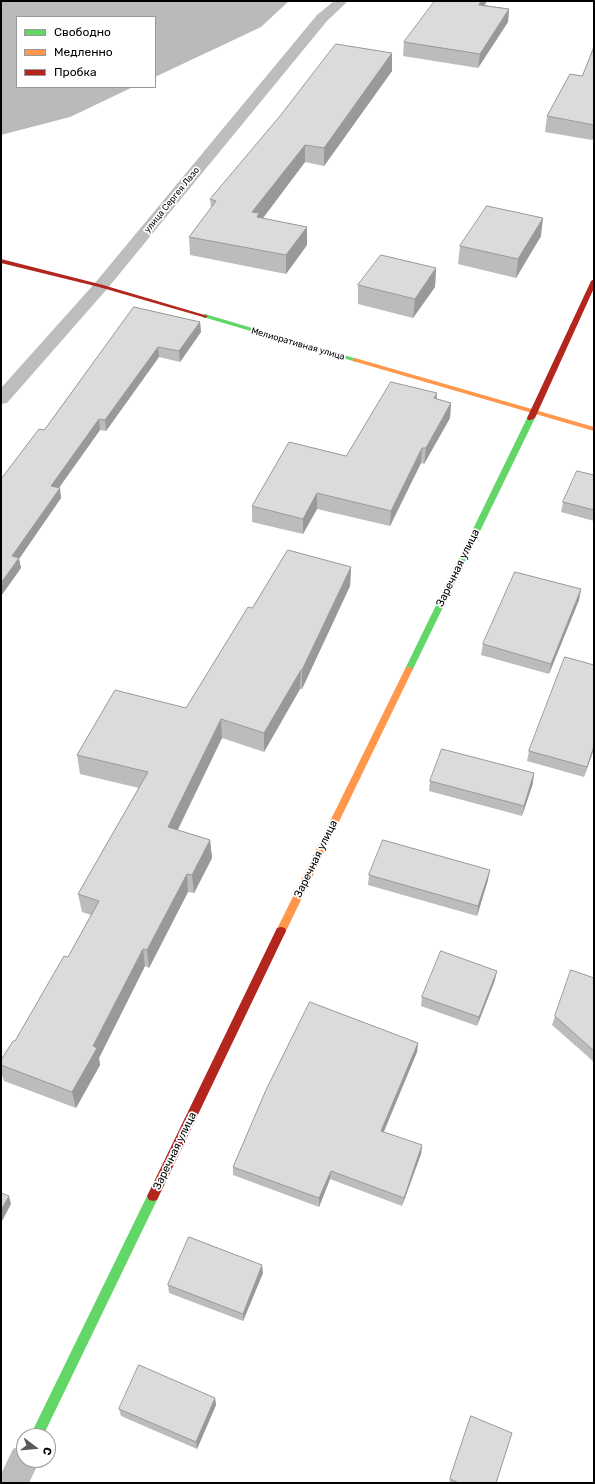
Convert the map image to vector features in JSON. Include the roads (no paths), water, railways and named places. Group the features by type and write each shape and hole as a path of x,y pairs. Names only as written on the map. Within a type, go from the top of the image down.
{"street":[{"name":"улица Сергея Лазо","path":"1,399 101,286 322,18 342,1"},
{"name":"Мелиоративная улица","path":"1,261 101,286 533,413 594,429"},
{"name":"Заречная улица","path":"40,1428 533,413 594,281"},
{"path":"13,1483 20,1468"}]}
